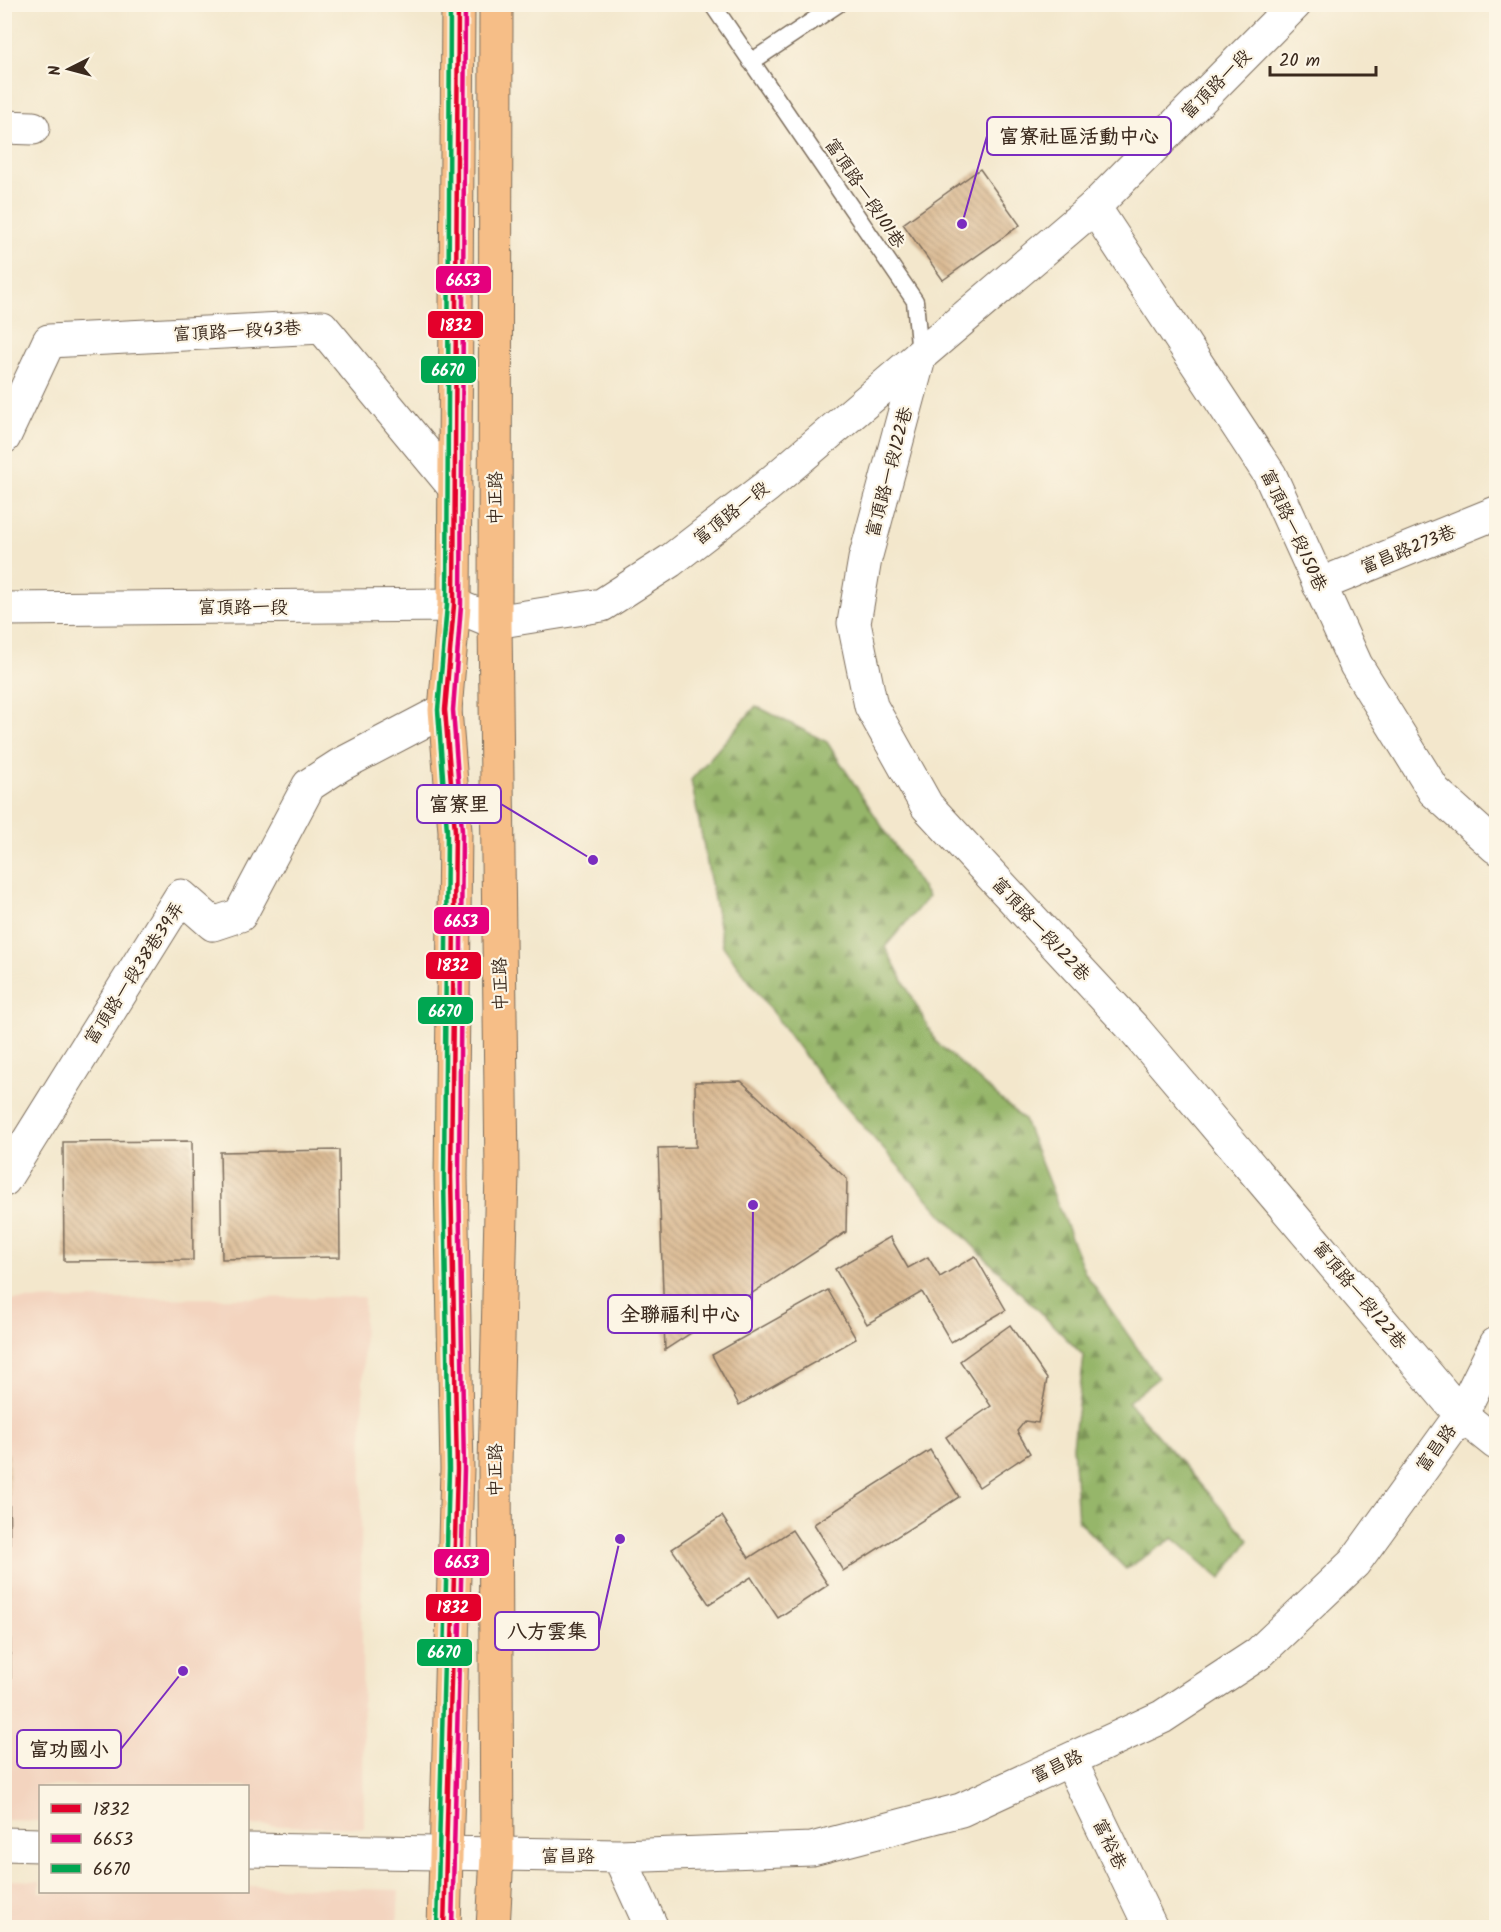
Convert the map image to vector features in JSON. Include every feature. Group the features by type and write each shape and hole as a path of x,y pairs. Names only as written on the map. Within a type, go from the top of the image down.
{"main road":[{"path":"444,1928 457,1469 452,1177 455,831 445,710 454,605 458,4"},
{"name":"中正路","path":"493,1928 497,1856 495,1465 502,1171 495,622 496,4"}],"street":[{"name":"富頂路一段","path":"4,609 454,605 495,622 602,604 670,561 757,494 1094,207 1295,4"},
{"name":"富頂路一段150巷","path":"1094,207 1270,475 1356,665 1434,791 1497,847"},
{"name":"富頂路一段43巷","path":"4,437 49,341 322,327 455,488"},
{"name":"富頂路一段122巷","path":"920,356 866,559 854,623 871,706 927,806 1135,1030 1461,1415 1497,1443"},
{"name":"富昌路273巷","path":"1319,585 1497,513"},
{"name":"富頂路一段38巷39弄","path":"4,1180 181,896 213,924 240,915 309,785 340,765 445,710"},
{"name":"富昌路","path":"249,1850 497,1856 619,1856 812,1849 961,1810 1162,1717 1258,1654 1354,1563 1461,1415 1497,1344"},
{"name":"富裕巷","path":"1070,1760 1151,1928"},
{"path":"4,1844 39,1845"},
{"path":"619,1856 652,1928"}],"lane":[{"name":"富頂路一段101巷","path":"712,4 915,301 920,356"},
{"path":"752,62 838,4"}],"shaded area":[{"path":"364,1297 361,1556 364,1828 249,1825 249,1785 39,1785 39,1821 5,1820 5,1300"},
{"path":"5,1880 39,1881 39,1893 249,1893 249,1886 399,1890 397,1927 5,1927"}],"green space":[{"path":"756,706 827,742 928,897 885,947 936,1042 1024,1120 1085,1273 1158,1378 1128,1402 1249,1540 1221,1579 1173,1538 1126,1569 1078,1521 1073,1446 1084,1356 943,1216 828,1087 723,946 691,780"}],"building":[{"path":"980,169 1020,225 943,280 903,224"},
{"path":"741,1081 847,1179 846,1232 665,1350 658,1148 696,1147 695,1082"},
{"path":"192,1141 193,1260 64,1261 63,1142"},
{"path":"339,1150 340,1257 222,1259 220,1152"},
{"path":"890,1237 908,1268 928,1257 940,1277 975,1256 1006,1310 951,1342 922,1292 867,1324 835,1269"},
{"path":"828,1290 856,1339 739,1405 712,1355"},
{"path":"1010,1325 1047,1379 1044,1396 1038,1423 1025,1421 1017,1431 1030,1453 979,1487 946,1437 991,1406 960,1361"},
{"path":"930,1450 959,1497 843,1571 814,1524"},
{"path":"4,1453 9,1453 11,1705 4,1705"},
{"path":"722,1516 749,1558 792,1530 828,1585 778,1618 751,1577 709,1604 672,1549"}],"transit line":[{"name":"6670","path":"437,1928 449,1469 444,1177 447,831 438,710 447,605 450,4"},
{"name":"1832","path":"444,1928 457,1469 451,1177 455,831 445,710 454,605 458,4"},
{"name":"6653","path":"452,1928 464,1469 459,1177 462,831 453,710 461,605 465,4"}],"place":[{"name":"富寮社區活動中心","path":"962,224"},
{"name":"富寮里","path":"593,860"},
{"name":"全聯福利中心","path":"753,1205"},
{"name":"八方雲集","path":"620,1539"},
{"name":"富功國小","path":"183,1671"}]}
